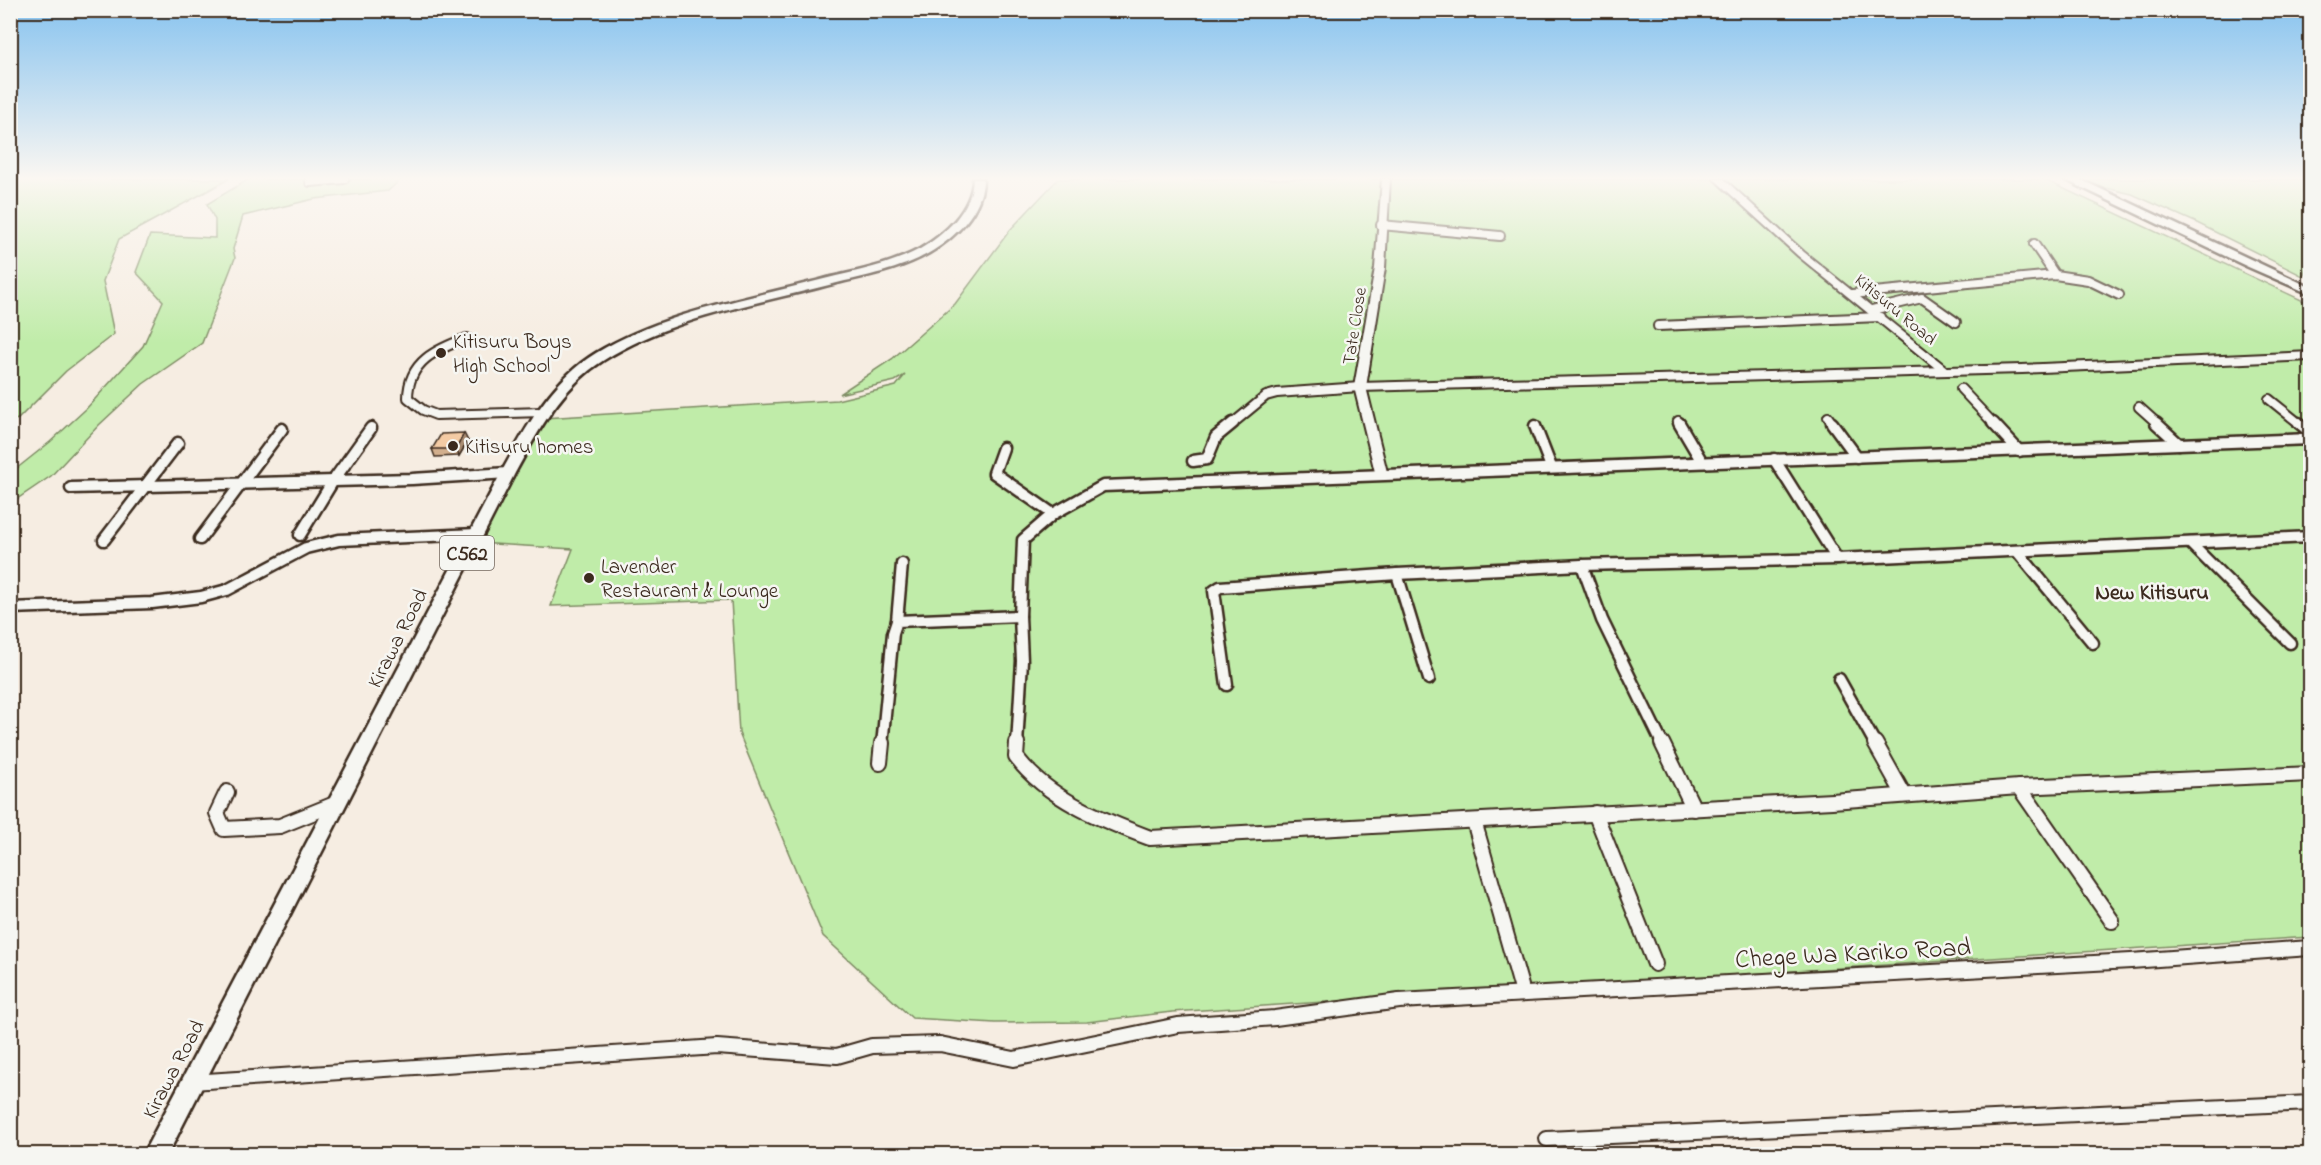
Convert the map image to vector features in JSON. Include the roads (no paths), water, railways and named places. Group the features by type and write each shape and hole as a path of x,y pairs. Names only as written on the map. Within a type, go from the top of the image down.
{"main road":[{"name":"Kirawa Road","path":"155,1155 508,473 542,412 561,387 581,369 646,332 727,307 875,270 925,252 951,233"},
{"path":"2188,233 2310,291"}],"street":[{"name":"Tate Close","path":"1382,233 1380,268 1360,387 1382,476"},
{"path":"1472,233 1500,236"},
{"name":"Kitisuru Road","path":"1778,233 1944,370"},
{"path":"2034,244 2055,274"},
{"path":"1852,294 2055,274 2079,276 2100,282 2119,295"},
{"path":"1658,326 1876,313 1922,298 1956,322"},
{"path":"467,338 438,349 423,363 409,380 408,398 423,410 436,415 542,412"},
{"path":"1193,461 1207,459 1216,437 1266,396 1360,387 1944,370 2310,356"},
{"path":"1961,389 2019,451"},
{"path":"2269,399 2310,432"},
{"path":"2139,407 2179,444"},
{"path":"1828,417 1857,457"},
{"path":"1678,421 1702,462"},
{"path":"1535,426 1551,467"},
{"path":"300,535 333,481 371,428"},
{"path":"200,539 282,429"},
{"path":"2310,439 1103,486 1053,514 1023,540 1020,616 1022,661 1016,757 1022,768 1079,807 1150,838 1474,821 2019,787 2310,774"},
{"path":"104,540 178,443"},
{"path":"1003,448 994,473 1053,514"},
{"path":"1774,459 1837,559"},
{"path":"71,488 333,481 508,473"},
{"path":"10,608 152,603 201,597 227,590 306,548 339,540 477,534"},
{"path":"1227,685 1214,591 1216,588 1397,574 1582,565 1837,559 2310,537"},
{"path":"2190,543 2290,643"},
{"path":"2017,550 2093,643"},
{"path":"880,763 902,564"},
{"path":"1582,565 1602,620 1694,808"},
{"path":"1397,574 1429,679"},
{"path":"897,621 1020,616"},
{"path":"1839,679 1904,795"},
{"path":"2019,787 2112,921"},
{"path":"227,792 217,813 224,829 280,826 337,803"},
{"path":"1594,813 1655,964"},
{"path":"1474,821 1521,986"},
{"name":"Chege Wa Kariko Road","path":"191,1082 717,1047 837,1056 872,1046 940,1044 1014,1059 1178,1025 1275,1018 1399,1001 2131,961 2310,948"},
{"path":"1547,1139 2310,1103"}],"place":[{"name":"Kitisuru Boys High School","path":"441,353"},
{"name":"Kitisuru homes","path":"453,446"},
{"name":"Lavender Restaurant & Lounge","path":"589,578"}],"district":[{"name":"New Kitisuru","path":"2152,591"}]}
